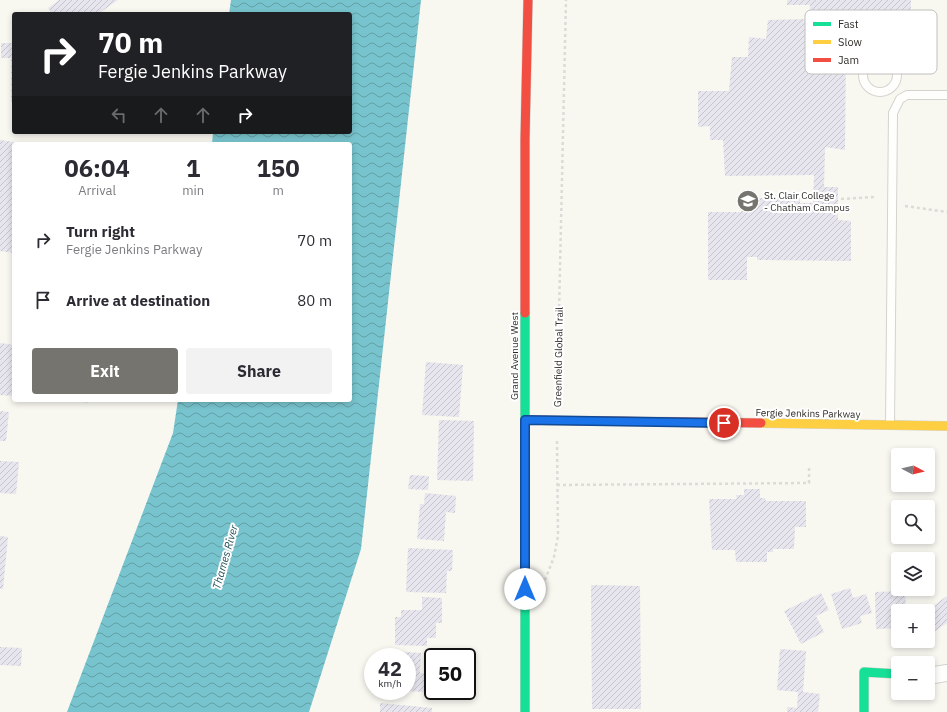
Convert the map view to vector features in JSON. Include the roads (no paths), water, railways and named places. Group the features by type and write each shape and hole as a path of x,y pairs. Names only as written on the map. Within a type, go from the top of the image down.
{"main road":[{"name":"Grand Avenue West","path":"525,712 525,139 528,0"},
{"name":"Fergie Jenkins Parkway","path":"525,420 947,426"},
{"path":"864,712 864,672 891,674"}],"street":[{"path":"935,675 947,673"}],"lane":[{"path":"864,74 868,87 874,91 881,92 891,88 898,79 898,74"},
{"path":"891,88 900,99"},
{"path":"890,425 893,113 900,99 907,95 947,95"}],"water":[{"name":"Thames River","path":"231,0 421,0 361,549 309,712 67,712 173,433 178,402 352,402 352,142 212,142 213,134 352,134 352,12 229,12"}],"place":[{"name":"St. Clair College - Chatham Campus","path":"748,201"}]}
